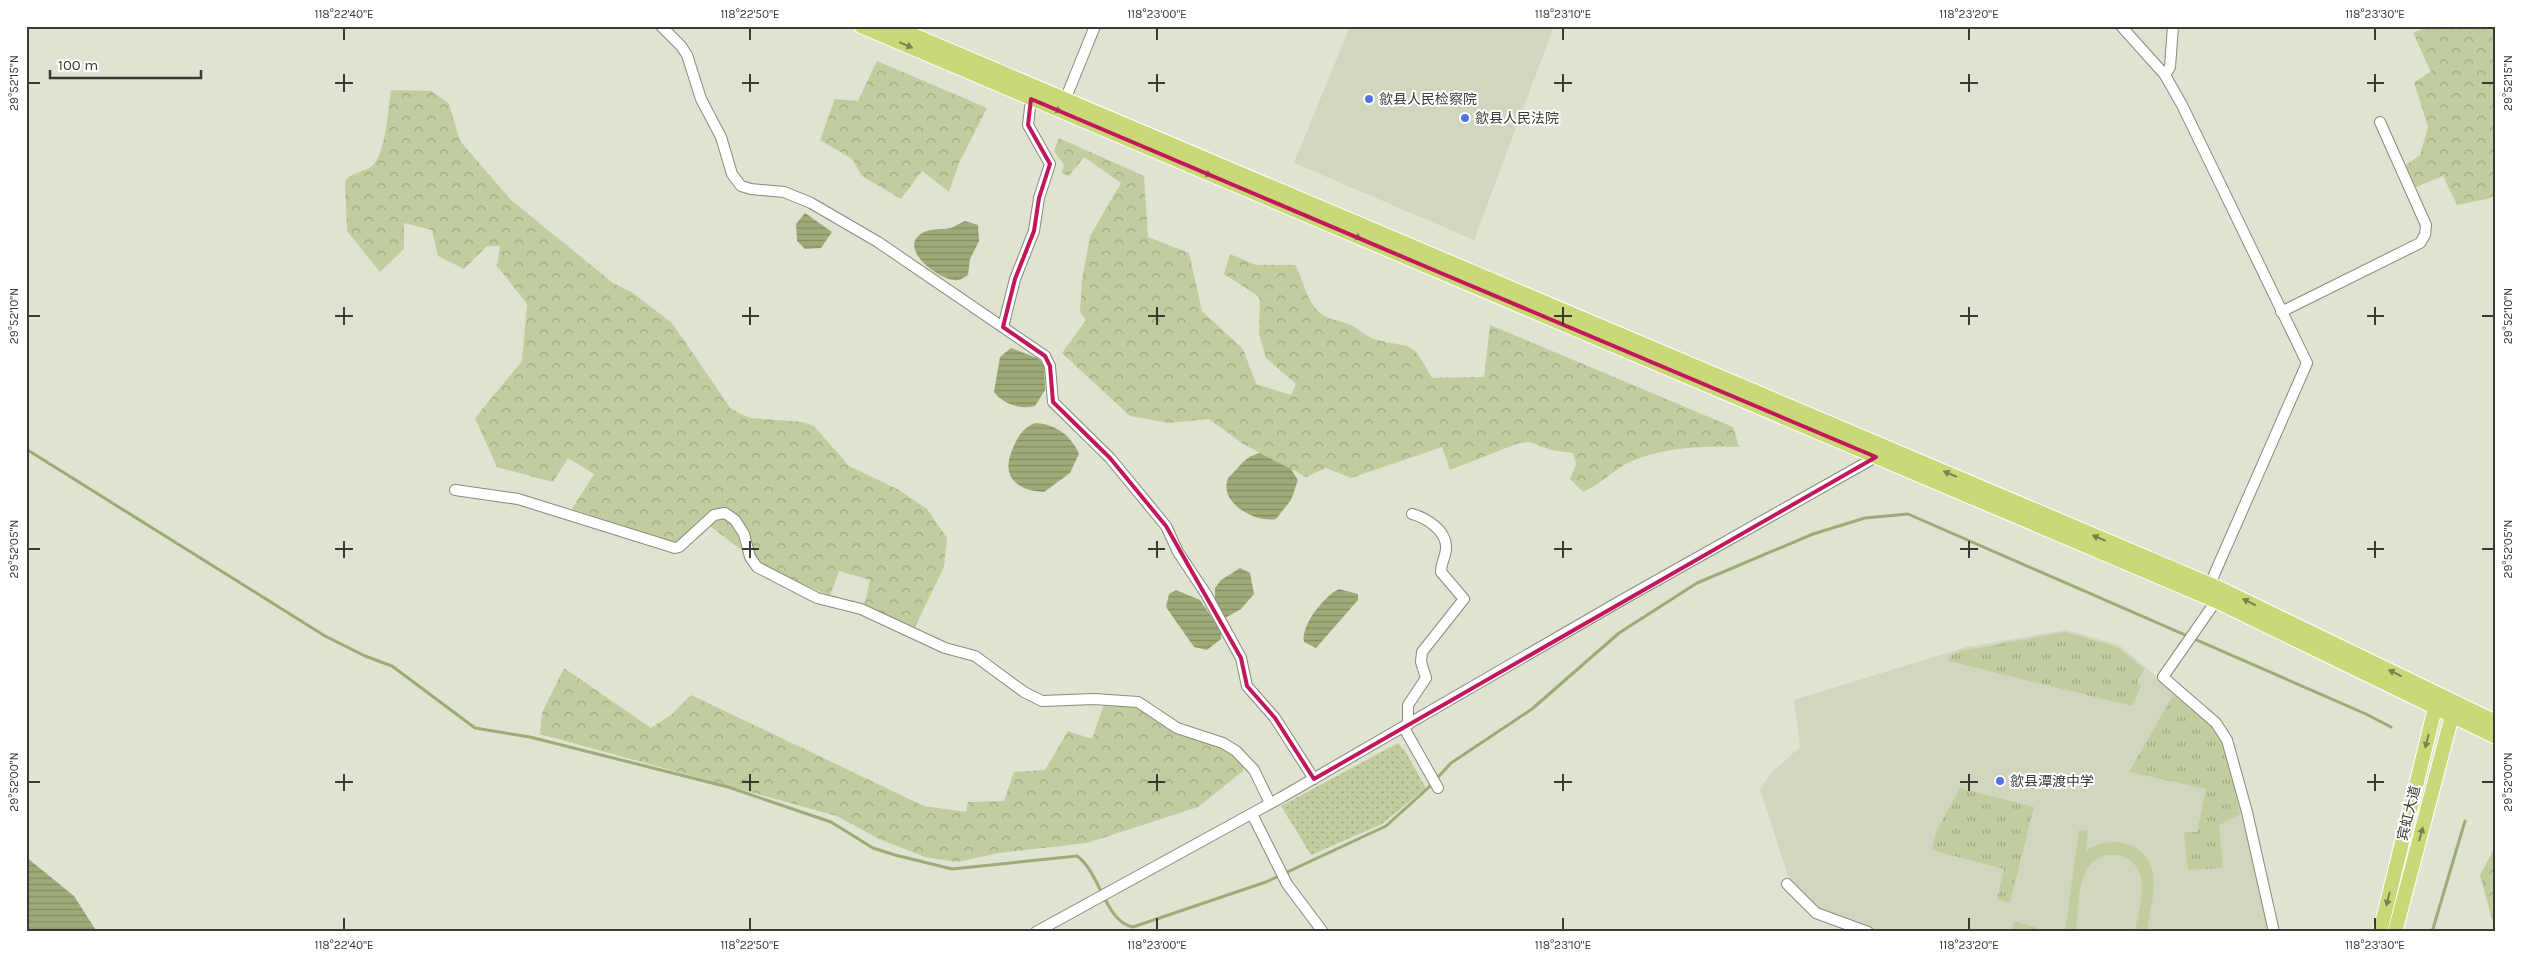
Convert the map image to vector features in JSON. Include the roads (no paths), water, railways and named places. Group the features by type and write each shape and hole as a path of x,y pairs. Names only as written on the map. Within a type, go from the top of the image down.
{"main road":[{"path":"861,26 2216,601 2454,709 2496,722"},
{"path":"892,26 2210,584 2437,701"},
{"name":"宾虹大道","path":"2380,932 2437,701"},
{"path":"2454,709 2496,737"},
{"name":"宾虹大道","path":"2396,932 2454,709"}],"street":[{"path":"661,26 686,52 701,99 721,137 732,174 741,186 751,189 784,192 812,202 878,242 1045,356 1050,366 1054,402 1110,458 1166,526 1178,552 1206,594 1241,658 1246,686 1275,718 1314,779"},
{"path":"1066,100 1095,26"},
{"path":"2121,26 2165,74 2182,105 2307,363 2210,584"},
{"path":"2165,74 2170,67 2173,26"},
{"path":"1003,327 1015,279 1034,231 1039,198 1050,164 1028,125 1031,99"},
{"path":"2281,312 2420,243 2423,239 2426,225 2380,122"},
{"path":"1036,932 1406,727 1622,600 1876,457"},
{"path":"455,490 518,498 675,548 679,547 714,515 725,514 735,520 744,534 750,557 757,567 817,598 861,609 945,648 975,656 1024,692 1042,701 1094,698 1138,702 1177,728 1222,743 1236,751 1254,770 1270,803"},
{"path":"1412,514 1430,521 1443,535 1446,548 1442,572 1464,599 1422,652 1421,662 1426,678 1408,705 1406,727 1438,788"},
{"path":"2216,601 2163,677 2216,723 2227,740 2247,812 2274,932"},
{"path":"1252,814 1287,884 1323,932"},
{"path":"1787,884 1816,913 1868,932"}],"waterway":[{"path":"26,449 325,636 365,656 392,666 475,728 530,737 728,787 831,822 873,848 952,869 1077,856 1092,873 1115,916 1123,923 1133,927 1266,882 1386,826 1427,789 1451,763 1532,709 1619,633 1697,583 1813,534 1865,518 1908,514 2366,714 2391,727"},
{"path":"2432,932 2465,821"}],"place":[{"name":"歙县人民检察院","path":"1369,99"},
{"name":"歙县人民法院","path":"1465,118"},
{"name":"歙县潭渡中学","path":"2000,781"}]}
